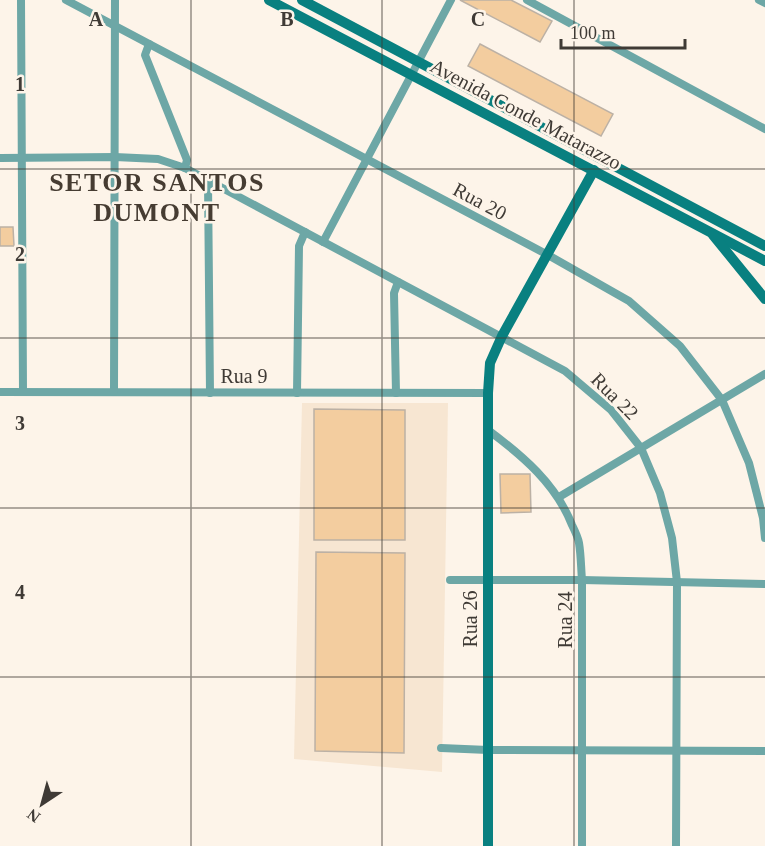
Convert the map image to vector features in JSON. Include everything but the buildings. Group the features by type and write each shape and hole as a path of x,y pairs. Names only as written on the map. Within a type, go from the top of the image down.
{"street":[{"path":"21,0 23,392"},
{"name":"Rua 20","path":"66,0 548,255 629,301 680,346 722,400 749,463 763,518 765,538"},
{"path":"114,0 114,393"},
{"name":"Avenida Conde Matarazzo","path":"270,0 765,261"},
{"name":"Avenida Conde Matarazzo","path":"302,0 765,246"},
{"path":"323,242 451,0"},
{"path":"527,0 765,129"},
{"path":"759,0 765,3"},
{"path":"149,44 146,55 187,160 185,168"},
{"name":"Rua 22","path":"0,158 158,159 185,168 565,371 611,410 640,448 660,493 672,538 677,582 676,846"},
{"name":"Rua 26","path":"488,846 488,393 490,363 502,336 594,170"},
{"path":"208,181 210,393"},
{"path":"648,198 652,187"},
{"path":"709,230 765,299"},
{"path":"297,393 299,246 305,232"},
{"path":"396,393 394,293 398,282"},
{"path":"559,497 765,374"},
{"name":"Rua 9","path":"0,392 488,393"},
{"name":"Rua 24","path":"488,430 543,476 559,497 579,541 582,580 582,846"},
{"path":"450,580 765,584"},
{"path":"441,748 765,751"}],"shaded area":[{"path":"302,403 448,403 442,772 294,759"}],"district":[{"name":"SETOR SANTOS DUMONT","path":"157,197"}]}
